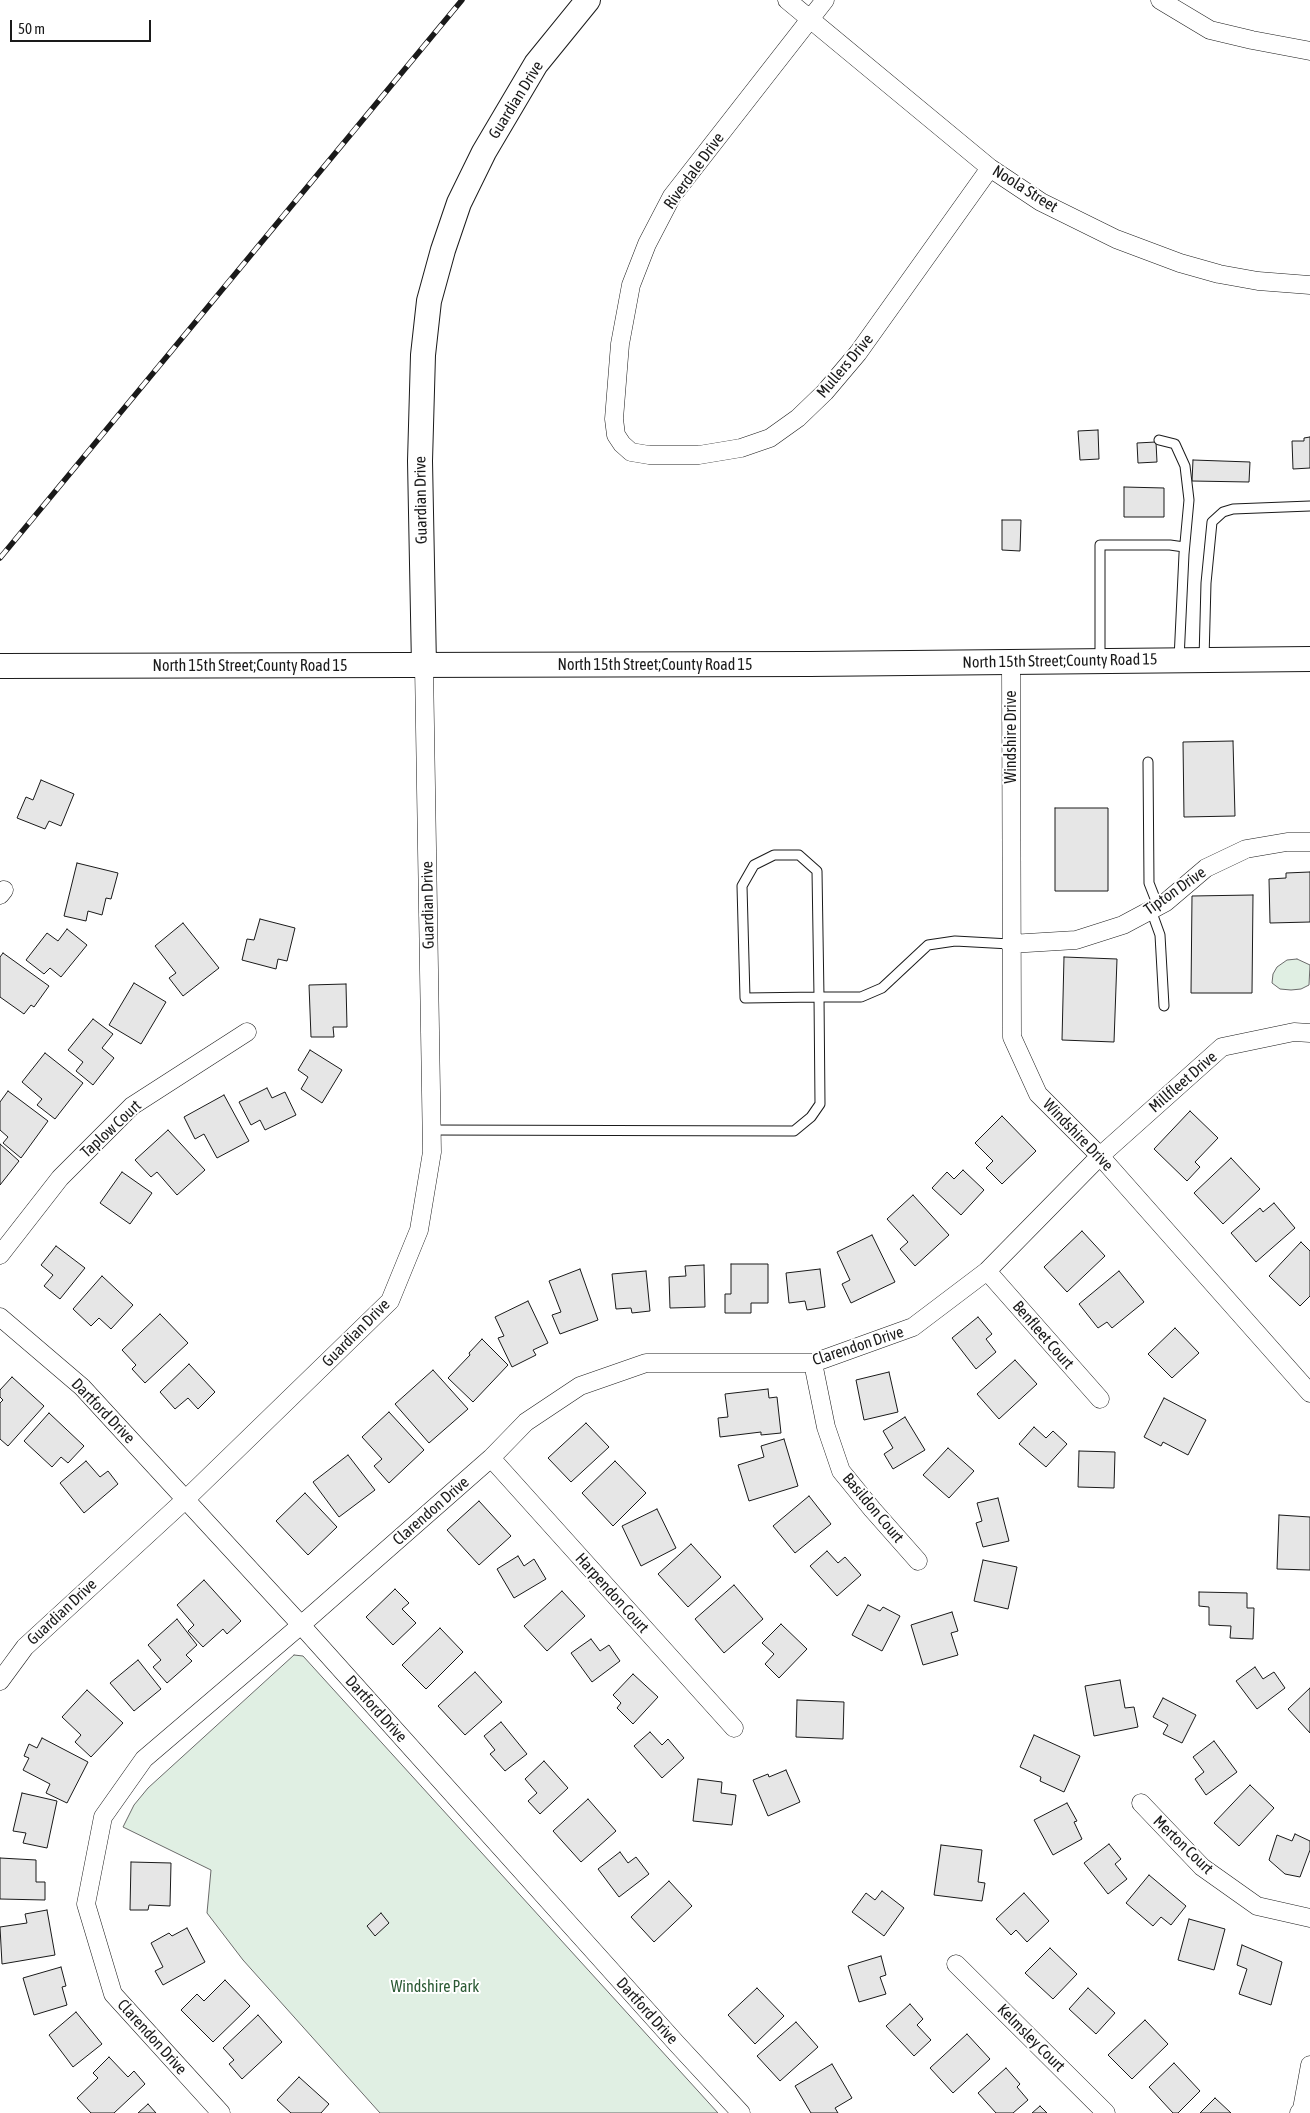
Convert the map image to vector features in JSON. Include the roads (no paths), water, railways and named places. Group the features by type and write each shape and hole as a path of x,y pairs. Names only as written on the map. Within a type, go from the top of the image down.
{"street":[{"name":"Guardian Drive","path":"0,1681 25,1647 186,1499 390,1301 419,1230 432,1152 420,461 423,355 429,302 458,203 484,152 536,64 588,0"},
{"name":"Noola Street","path":"787,0 990,168 1041,202 1116,239 1219,274 1258,281 1310,285"},
{"name":"Riverdale Drive","path":"631,452 616,435 614,419 620,344 631,285 647,244 672,196 825,0"},
{"path":"1160,0 1210,30 1310,51"},
{"name":"Mullers Drive","path":"631,452 649,456 699,455 742,448 770,438 798,418 825,392 858,354 990,168"},
{"name":"North 15th Street;County Road 15","path":"0,666 809,664 1310,658"},
{"name":"Windshire Drive","path":"1011,661 1010,944 1012,1037 1038,1094 1100,1156 1310,1393"},
{"name":"Tipton Drive","path":"1010,944 1076,940 1123,925 1155,908 1206,868 1246,849 1287,842 1310,842"},
{"name":"Taplow Court","path":"0,1255 60,1178 132,1106 247,1032"},
{"name":"Millfleet Drive","path":"1100,1156 1222,1048 1294,1032 1310,1033"},
{"name":"Clarendon Drive","path":"221,2113 114,1994 86,1904 104,1818 144,1759 301,1625 490,1458 526,1422 580,1386 646,1363 813,1363 913,1327 987,1271 1100,1156"},
{"name":"Benfleet Court","path":"987,1271 1100,1399"},
{"name":"Dartford Drive","path":"0,1317 82,1387 301,1625 741,2113"},
{"name":"Basildon Court","path":"813,1363 826,1427 841,1471 872,1510 918,1561"},
{"name":"Harpendon Court","path":"490,1458 734,1728"},
{"name":"Merton Court","path":"1140,1803 1202,1867 1257,1906 1310,1918"},
{"name":"Kelmsley Court","path":"956,1964 1106,2113"},
{"path":"1299,2113 1302,2109 1310,2065"}],"lane":[{"path":"1159,440 1175,444 1185,466 1188,500 1179,660"},
{"path":"1204,659 1206,583 1212,522 1223,512 1233,509 1310,506"},
{"path":"1100,660 1100,545 1170,545 1184,547"},
{"path":"1148,762 1149,883 1160,935 1164,1006"},
{"path":"431,1130 794,1131 811,1117 820,1104 819,998 817,871 799,855 774,855 754,866 742,886 745,998 819,998 861,997 882,988 928,945 955,941 1010,944"}],"railway":[{"path":"0,558 462,0"}],"park label":[{"name":"Windshire Park","path":"435,1987"}]}
